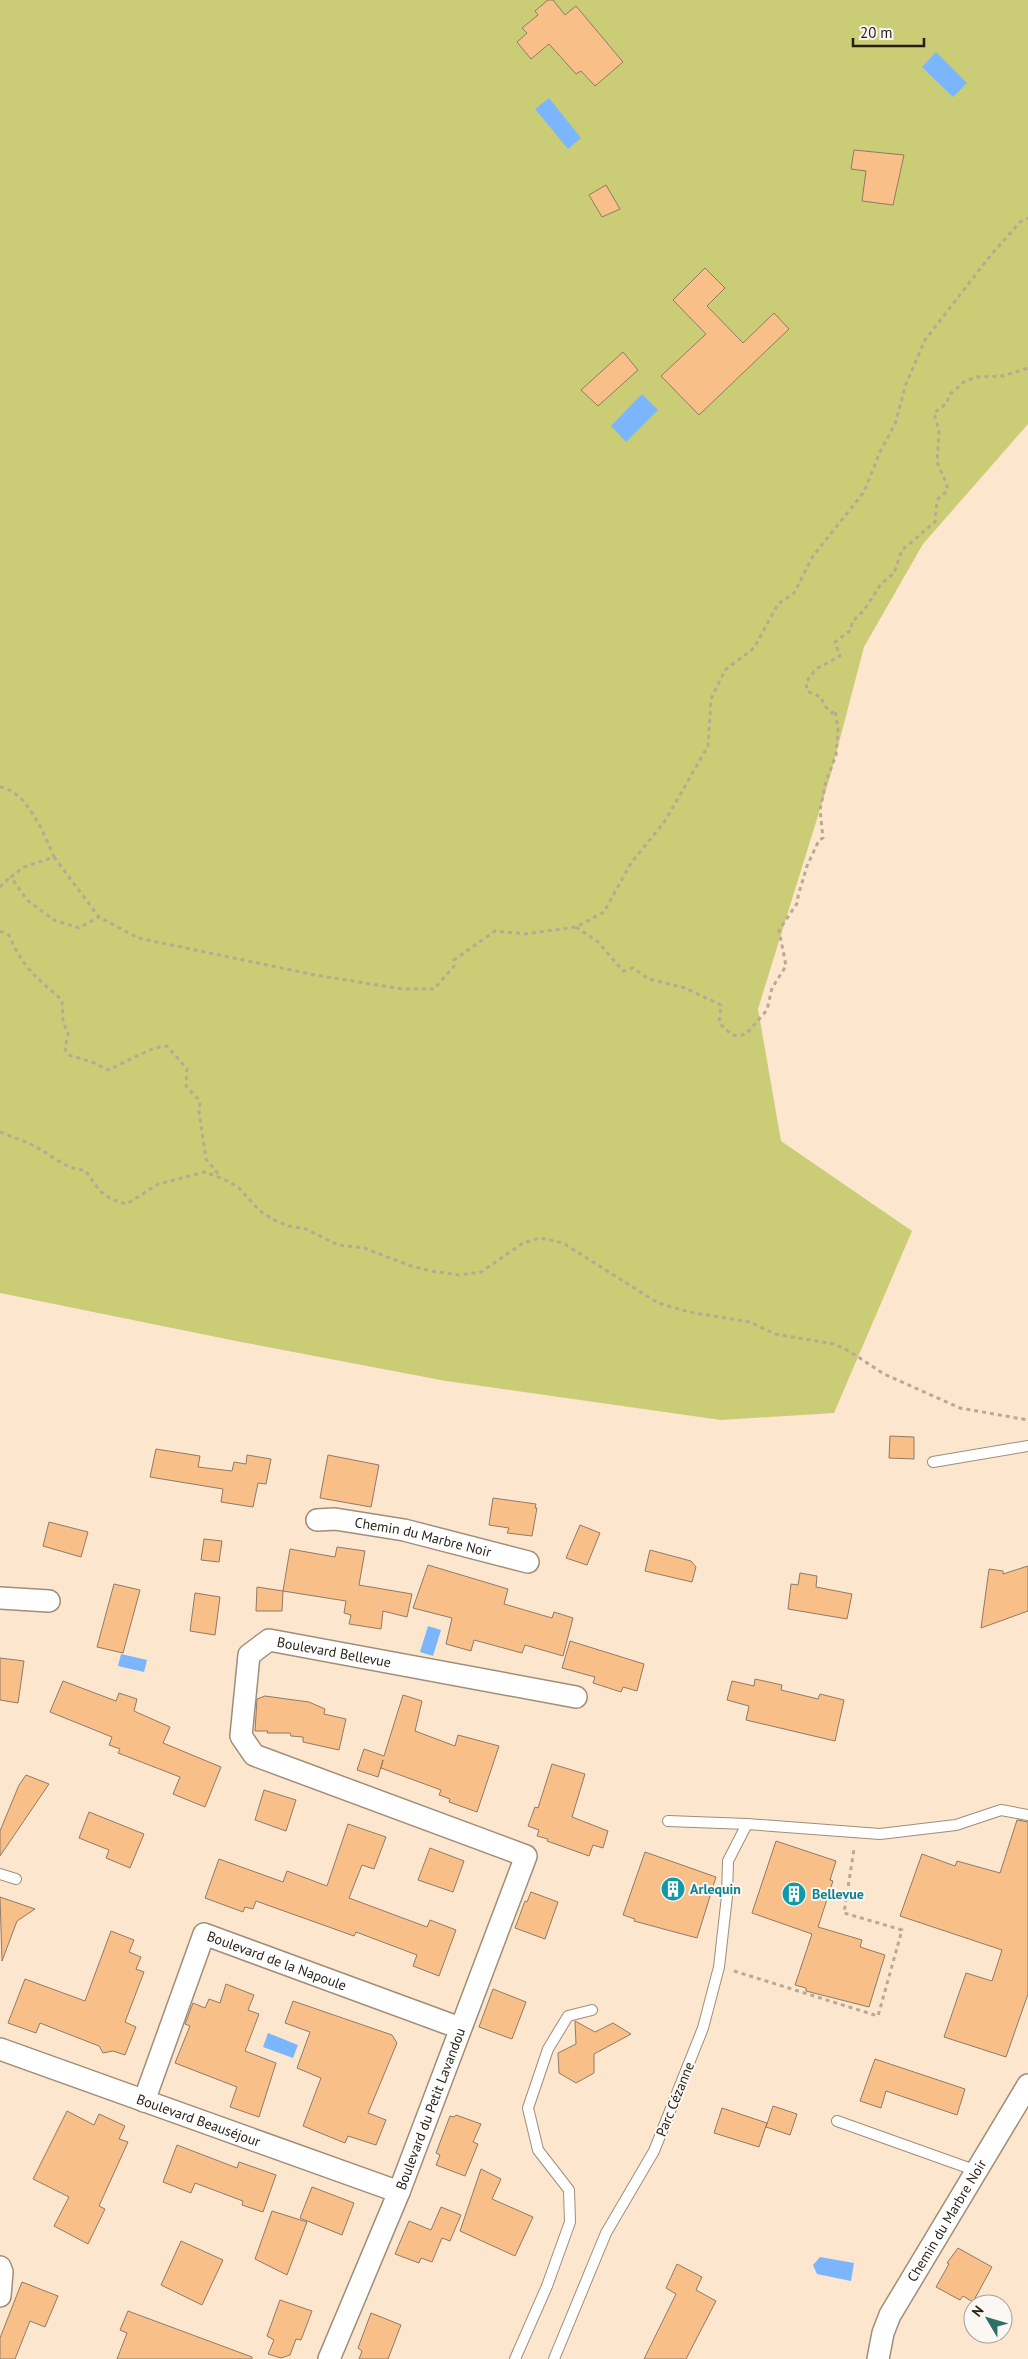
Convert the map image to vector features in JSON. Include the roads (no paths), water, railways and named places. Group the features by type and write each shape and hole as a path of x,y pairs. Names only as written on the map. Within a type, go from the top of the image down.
{"street":[{"name":"Chemin du Marbre Noir","path":"316,1520 335,1519 404,1530 528,1562"},
{"path":"0,1598 49,1601"},
{"name":"Boulevard Bellevue","path":"526,1856 254,1755 241,1736 249,1655 269,1640 576,1697"},
{"name":"Boulevard du Petit Lavandou","path":"328,2359 399,2192 526,1856"},
{"name":"Boulevard de la Napoule","path":"144,2101 204,1934 460,2028"},
{"name":"Boulevard Beauséjour","path":"0,2049 399,2192"},
{"name":"Chemin du Marbre Noir","path":"878,2359 883,2333 890,2316 1028,2086"},
{"path":"0,2267 2,2272 0,2296"}],"lane":[{"path":"933,1462 1028,1446"},
{"path":"668,1821 747,1824 880,1834 956,1825 1001,1810 1028,1815"},
{"name":"Parc Cézanne","path":"554,2359 606,2233 654,2151 703,2028 720,1967 727,1896 728,1861 747,1824"},
{"path":"0,1874 16,1879"},
{"path":"515,2359 547,2286 570,2222 569,2190 538,2150 528,2108 548,2049 568,2016 592,2010"},
{"path":"837,2121 976,2171"}],"water":[{"path":"936,52 967,83 953,97 922,67"},
{"path":"549,98 581,138 568,149 535,109"},
{"path":"642,394 658,410 626,442 611,426"},
{"path":"428,1626 441,1630 433,1656 420,1652"},
{"path":"121,1654 147,1660 144,1672 118,1666"},
{"path":"268,2033 298,2045 293,2058 263,2047"},
{"path":"820,2257 854,2263 851,2281 817,2274 813,2265"}],"place":[{"name":"Arlequin","path":"673,1889"},
{"name":"Bellevue","path":"794,1894"}]}
